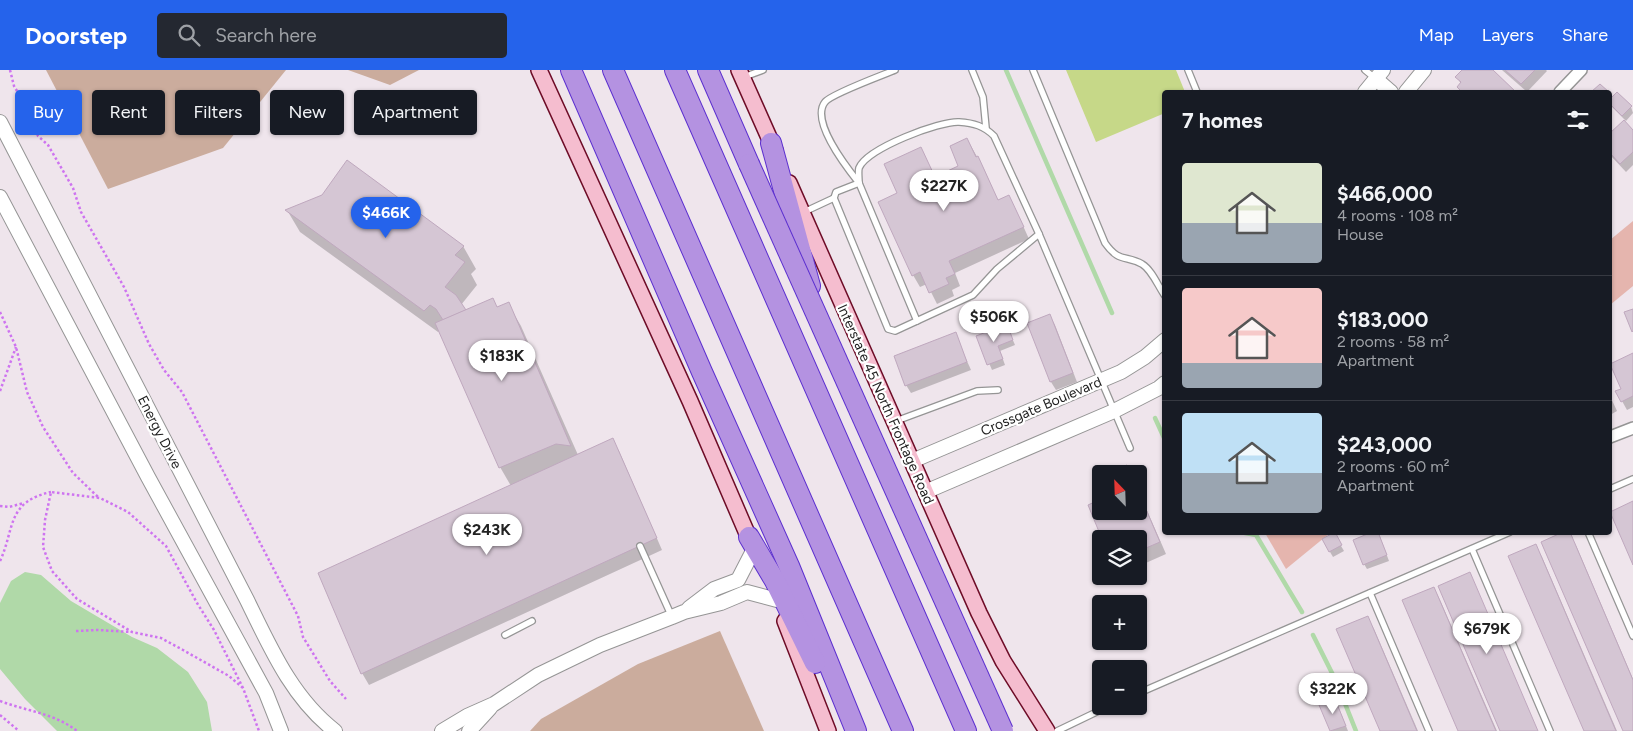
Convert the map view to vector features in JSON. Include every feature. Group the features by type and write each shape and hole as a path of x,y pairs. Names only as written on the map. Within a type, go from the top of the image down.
{"highway":[{"path":"571,70 702,372 789,566 856,731"},
{"path":"613,70 903,731"},
{"path":"674,70 966,731"},
{"path":"708,70 1003,731"},
{"path":"771,143 809,284 994,731"},
{"path":"751,543 775,581 849,731"}],"main road":[{"path":"538,70 690,401 777,600 828,731"},
{"name":"Interstate 45 North Frontage Road","path":"741,74 979,613 1003,661 1047,731"}],"street":[{"path":"1408,90 1424,70"},
{"path":"1562,90 1581,70"},
{"path":"1368,90 1380,74 1391,90"},
{"name":"Energy Drive","path":"0,122 278,663 303,699 335,731"},
{"path":"0,197 148,477 266,693 281,731"},
{"name":"Crossgate Boulevard","path":"912,461 1120,372 1145,357 1162,343"},
{"path":"925,492 1114,411 1162,386"},
{"path":"1612,436 1633,428"},
{"path":"678,614 714,589 738,580 751,543"},
{"path":"442,731 467,716 494,704 538,675 600,645 678,614 721,603 747,592 777,600"},
{"path":"470,731 494,704"}],"lane":[{"path":"741,74 763,70"},
{"path":"895,70 839,93 825,101 820,110 822,121 833,145 844,165 859,183 917,320"},
{"path":"972,70 983,97 986,128"},
{"path":"1033,70 1105,243 1121,258 1135,261 1146,267 1162,291"},
{"path":"1188,70 1196,90"},
{"path":"1192,78 1196,70"},
{"path":"1365,70 1380,74"},
{"path":"859,183 860,168 871,154 916,132 958,122 986,128 994,136 1039,234 1130,448"},
{"path":"859,183 836,192 834,198 888,329 895,331 973,296 997,269 1039,234"},
{"path":"802,212 834,198"},
{"path":"894,422 977,391 998,390"},
{"path":"1612,489 1633,480"},
{"path":"1147,690 1503,535"},
{"path":"1589,535 1633,636"},
{"path":"640,546 678,614"},
{"path":"1472,549 1550,731"},
{"path":"1370,593 1430,731"},
{"path":"505,635 532,621"},
{"path":"1057,731 1092,714"}],"path":[{"path":"10,70 14,86 23,101 38,136 48,145 73,188 80,212 124,286 150,344 164,370 182,392 298,616 303,637 330,681 346,699"},
{"path":"1,314 16,347 27,392 43,427 73,472 100,498 128,512 166,546 214,630 243,688 259,731"},
{"path":"0,390 16,347"},
{"path":"0,506 9,507 24,503 51,492 100,498"},
{"path":"51,492 45,520 43,547 52,570 77,599 132,632"},
{"path":"0,561 11,525 24,503"},
{"path":"76,631 132,632 161,638 229,676 243,688"},
{"path":"0,701 49,715 77,731"},
{"path":"0,715 19,731"}],"shaded area":[{"path":"46,70 286,70 260,102 260,90 175,90 175,135 234,135 223,148 108,189 80,135 82,135 82,90 56,90"},
{"path":"348,70 419,70 390,85"},
{"path":"1066,70 1176,70 1184,90 1162,90 1162,114 1096,142"},
{"path":"1633,221 1633,286 1612,303 1612,238"},
{"path":"1266,535 1328,535 1286,569"},
{"path":"25,572 41,575 71,601 132,637 157,648 188,672 207,702 212,731 57,731 25,699 0,669 0,603 11,581"},
{"path":"720,631 764,731 530,731 541,719 638,664"}],"building":[{"path":"1462,70 1493,70 1514,90 1460,90 1457,87 1461,82 1455,77"},
{"path":"1505,70 1535,70 1521,84"},
{"path":"1600,84 1607,90 1593,90"},
{"path":"1617,92 1632,106 1622,116 1612,106 1612,97"},
{"path":"1624,120 1633,130 1633,152 1620,164 1612,155 1612,131"},
{"path":"967,138 976,157 978,156 998,200 1009,195 1024,227 949,261 955,274 946,278 949,284 929,293 920,272 912,276 878,202 897,193 884,164 921,147 935,177 958,166 950,146"},
{"path":"347,160 464,246 455,255 465,262 445,287 456,295 466,310 443,320 436,309 430,305 424,311 285,210 322,195"},
{"path":"493,298 497,307 509,302 571,446 556,444 499,468 435,323"},
{"path":"1633,309 1633,331 1632,332 1624,312"},
{"path":"1050,314 1073,373 1050,382 1027,323"},
{"path":"1007,324 1013,340 998,346 1003,359 987,365 976,336"},
{"path":"956,332 967,362 905,386 894,356"},
{"path":"1633,353 1633,396 1621,402 1615,391 1621,389 1612,369 1612,363"},
{"path":"613,438 657,538 361,674 318,573"},
{"path":"1633,501 1633,565 1612,517 1612,511"},
{"path":"1092,503 1092,515 1088,505"},
{"path":"1148,514 1160,542 1147,548 1147,530 1098,530 1094,520 1148,520"},
{"path":"1329,535 1337,535 1342,545 1329,552 1322,539"},
{"path":"1365,535 1379,535 1387,555 1363,565 1353,540"},
{"path":"1556,535 1571,535 1633,680 1633,731 1623,731 1541,542"},
{"path":"1536,544 1616,731 1584,731 1508,556"},
{"path":"1470,572 1538,731 1500,731 1438,586"},
{"path":"1434,587 1496,731 1458,731 1402,600"},
{"path":"1368,616 1417,731 1380,731 1336,629"},
{"path":"1335,699 1346,726 1330,731 1319,705"}],"waterway":[{"path":"1006,70 1112,313"},
{"path":"1155,418 1162,433"},
{"path":"1256,535 1302,612"},
{"path":"1313,635 1336,681 1356,731"}]}
